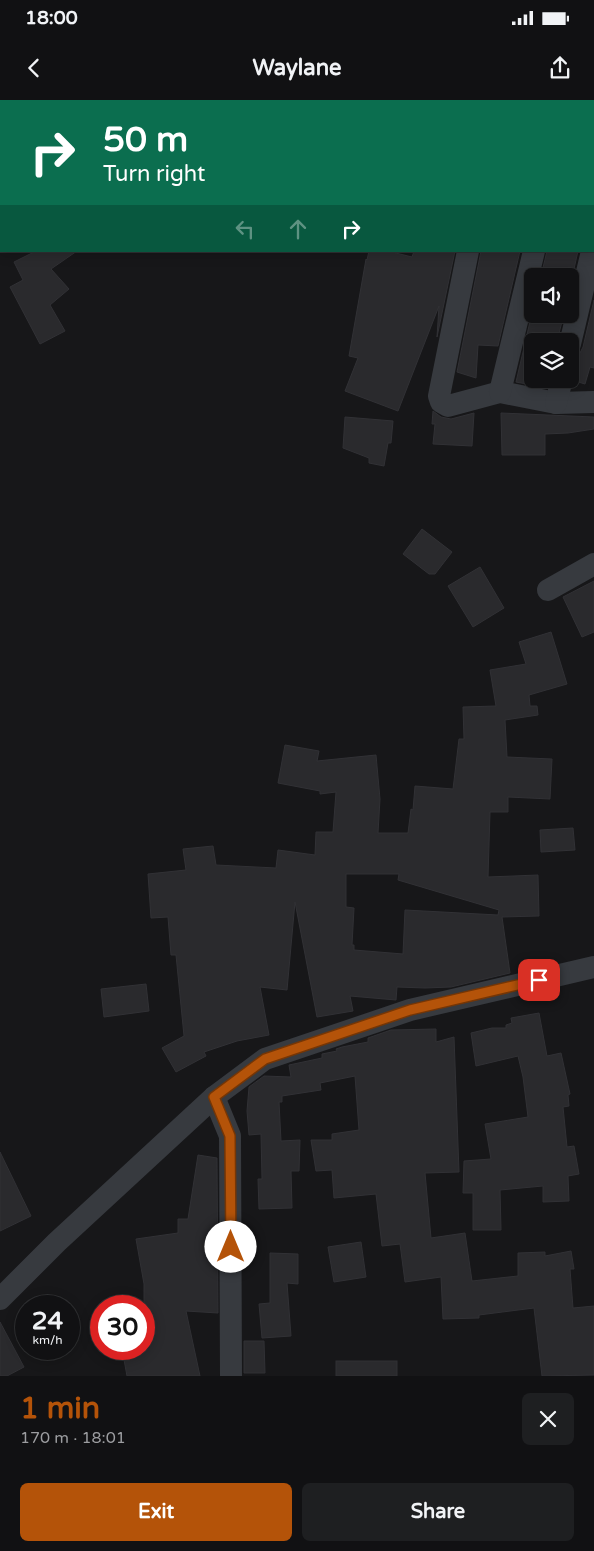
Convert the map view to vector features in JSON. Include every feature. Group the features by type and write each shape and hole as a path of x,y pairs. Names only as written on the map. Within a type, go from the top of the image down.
{"street":[{"path":"468,252 439,396 440,402 448,406 500,392 556,403 594,402"},
{"path":"500,392 534,252"},
{"path":"573,333 592,252"},
{"path":"556,403 560,388"},
{"path":"548,590 594,564"},
{"path":"0,1299 57,1242 214,1097 265,1059 410,1010 594,967"},
{"path":"214,1097 230,1136 231,1376"}],"building":[{"path":"34,252 76,252 51,269 69,289 50,305 65,331 40,344 10,287 23,280 14,262"},
{"path":"369,252 392,252 412,257 414,252 455,252 437,337 439,306 398,411 345,391 358,358 349,356"},
{"path":"481,252 520,252 498,346 478,345 476,378 457,372"},
{"path":"547,252 578,252 574,268 543,268"},
{"path":"594,300 594,368 590,367 585,384 579,382 579,354 583,347"},
{"path":"530,323 562,323 559,333 527,333"},
{"path":"524,348 524,384 516,382"},
{"path":"433,411 441,417 451,419 474,413 472,446 433,444 435,424 432,424"},
{"path":"501,413 594,417 594,429 545,434 545,455 502,455"},
{"path":"345,417 393,421 391,443 388,443 384,466 369,463 369,458 343,448"},
{"path":"422,529 452,552 435,574 429,574 403,554"},
{"path":"480,567 504,608 473,627 448,586"},
{"path":"594,581 594,632 582,637 563,597"},
{"path":"551,632 567,684 529,695 530,706 537,706 538,715 505,720 507,757 552,759 550,799 508,797 508,812 490,812 488,877 538,875 539,916 502,917 510,973 451,987 397,987 396,1000 350,996 353,1011 317,1017 295,902 287,990 260,987 269,1035 237,1041 204,1052 206,1056 176,1072 162,1048 184,1036 176,955 171,955 168,917 151,918 148,874 186,870 183,849 213,846 216,865 276,868 278,850 315,855 316,832 333,832 336,792 320,794 320,791 278,783 285,745 319,751 317,761 376,755 380,799 378,833 408,833 411,809 413,810 415,786 453,789 459,739 464,739 463,707 496,706 490,670 526,664 519,642","holes":["346,874 399,874 398,880 499,910 498,915 405,910 403,954 354,950 354,945 352,945 354,908 346,907"]},
{"path":"573,828 575,850 541,852 540,830"},
{"path":"146,984 149,1011 104,1017 101,989"},
{"path":"539,1013 547,1056 561,1053 570,1094 568,1095 569,1106 563,1107 567,1147 574,1146 579,1174 568,1176 569,1201 543,1202 543,1186 500,1190 501,1230 473,1230 473,1193 463,1193 464,1161 491,1159 485,1124 528,1117 523,1077 518,1056 476,1066 471,1033 492,1028 506,1028 506,1025 512,1023 511,1018"},
{"path":"436,1029 436,1042 454,1037 459,1172 425,1173 431,1238 465,1233 472,1281 518,1276 518,1253 545,1252 545,1256 571,1251 574,1269 570,1269 573,1308 594,1306 594,1375 542,1376 534,1308 479,1315 479,1318 443,1319 441,1277 405,1282 400,1244 382,1246 376,1194 334,1198 332,1170 316,1171 311,1140 332,1140 332,1134 359,1130 355,1076 320,1083 321,1090 282,1096 282,1102 279,1102 281,1141 300,1140 299,1171 291,1171 292,1208 259,1209 258,1179 262,1179 261,1134 249,1135 247,1111 249,1087 264,1076 291,1077 289,1065 322,1058 322,1054 337,1051 336,1049 342,1047 368,1042 368,1038 391,1030"},
{"path":"0,1152 31,1216 0,1231"},
{"path":"198,1155 217,1158 218,1313 186,1311 200,1376 127,1376 124,1360 155,1360 155,1295 144,1295 144,1284 136,1239 178,1233 178,1219 188,1219"},
{"path":"361,1242 366,1277 334,1282 328,1247"},
{"path":"270,1253 298,1254 298,1284 287,1283 291,1336 262,1338 259,1304 270,1303"},
{"path":"0,1322 15,1350 15,1360 20,1360 24,1367 7,1376 0,1376"},
{"path":"244,1341 264,1341 265,1373 244,1373"},
{"path":"336,1361 397,1361 397,1376 336,1376"}],"route":[{"path":"231,1247 230,1136 214,1097 265,1059 410,1010 539,980"}]}
